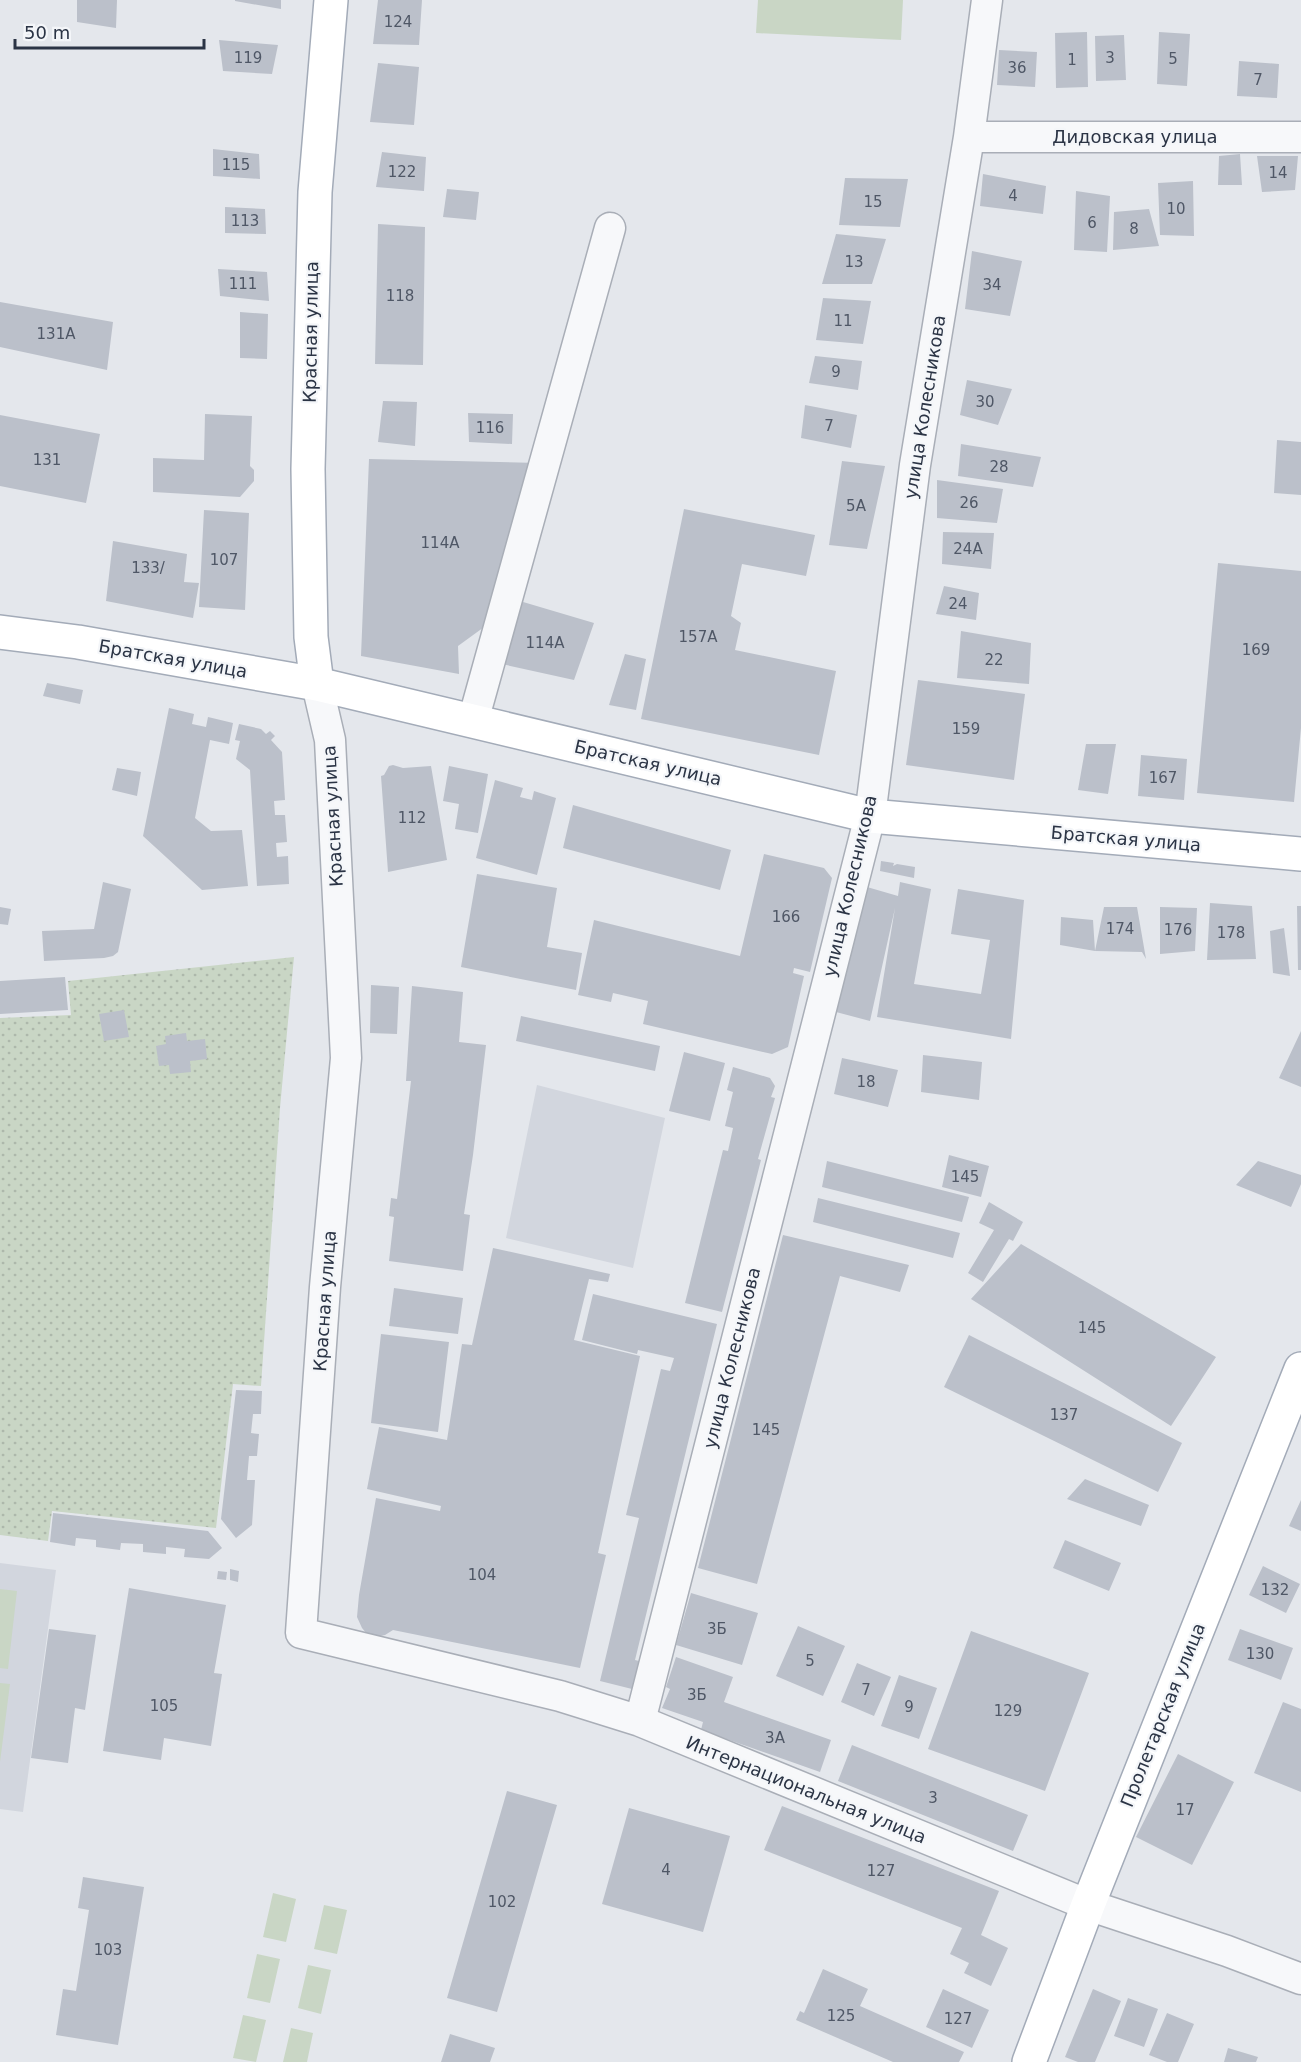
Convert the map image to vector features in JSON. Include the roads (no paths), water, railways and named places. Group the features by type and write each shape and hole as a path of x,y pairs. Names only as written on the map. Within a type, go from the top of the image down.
{"main road":[{"name":"Красная улица","path":"317,684 312,637 308,469 315,192 331,0"},
{"name":"Братская улица","path":"0,632 78,642 317,684 870,816 1301,854"},
{"name":"Пролетарская улица","path":"1029,2062 1088,1905 1301,1369"}],"street":[{"name":"улица Колесникова","path":"640,1721 870,816 915,465 969,137 987,0"},
{"name":"Дидовская улица","path":"969,137 1301,137"},
{"path":"473,721 610,228"},
{"name":"Красная улица","path":"301,1633 326,1287 346,1058 330,740 317,684"},
{"name":"Интернациональная улица","path":"301,1633 560,1696 640,1721 1088,1905 1227,1951 1301,1979"}]}
